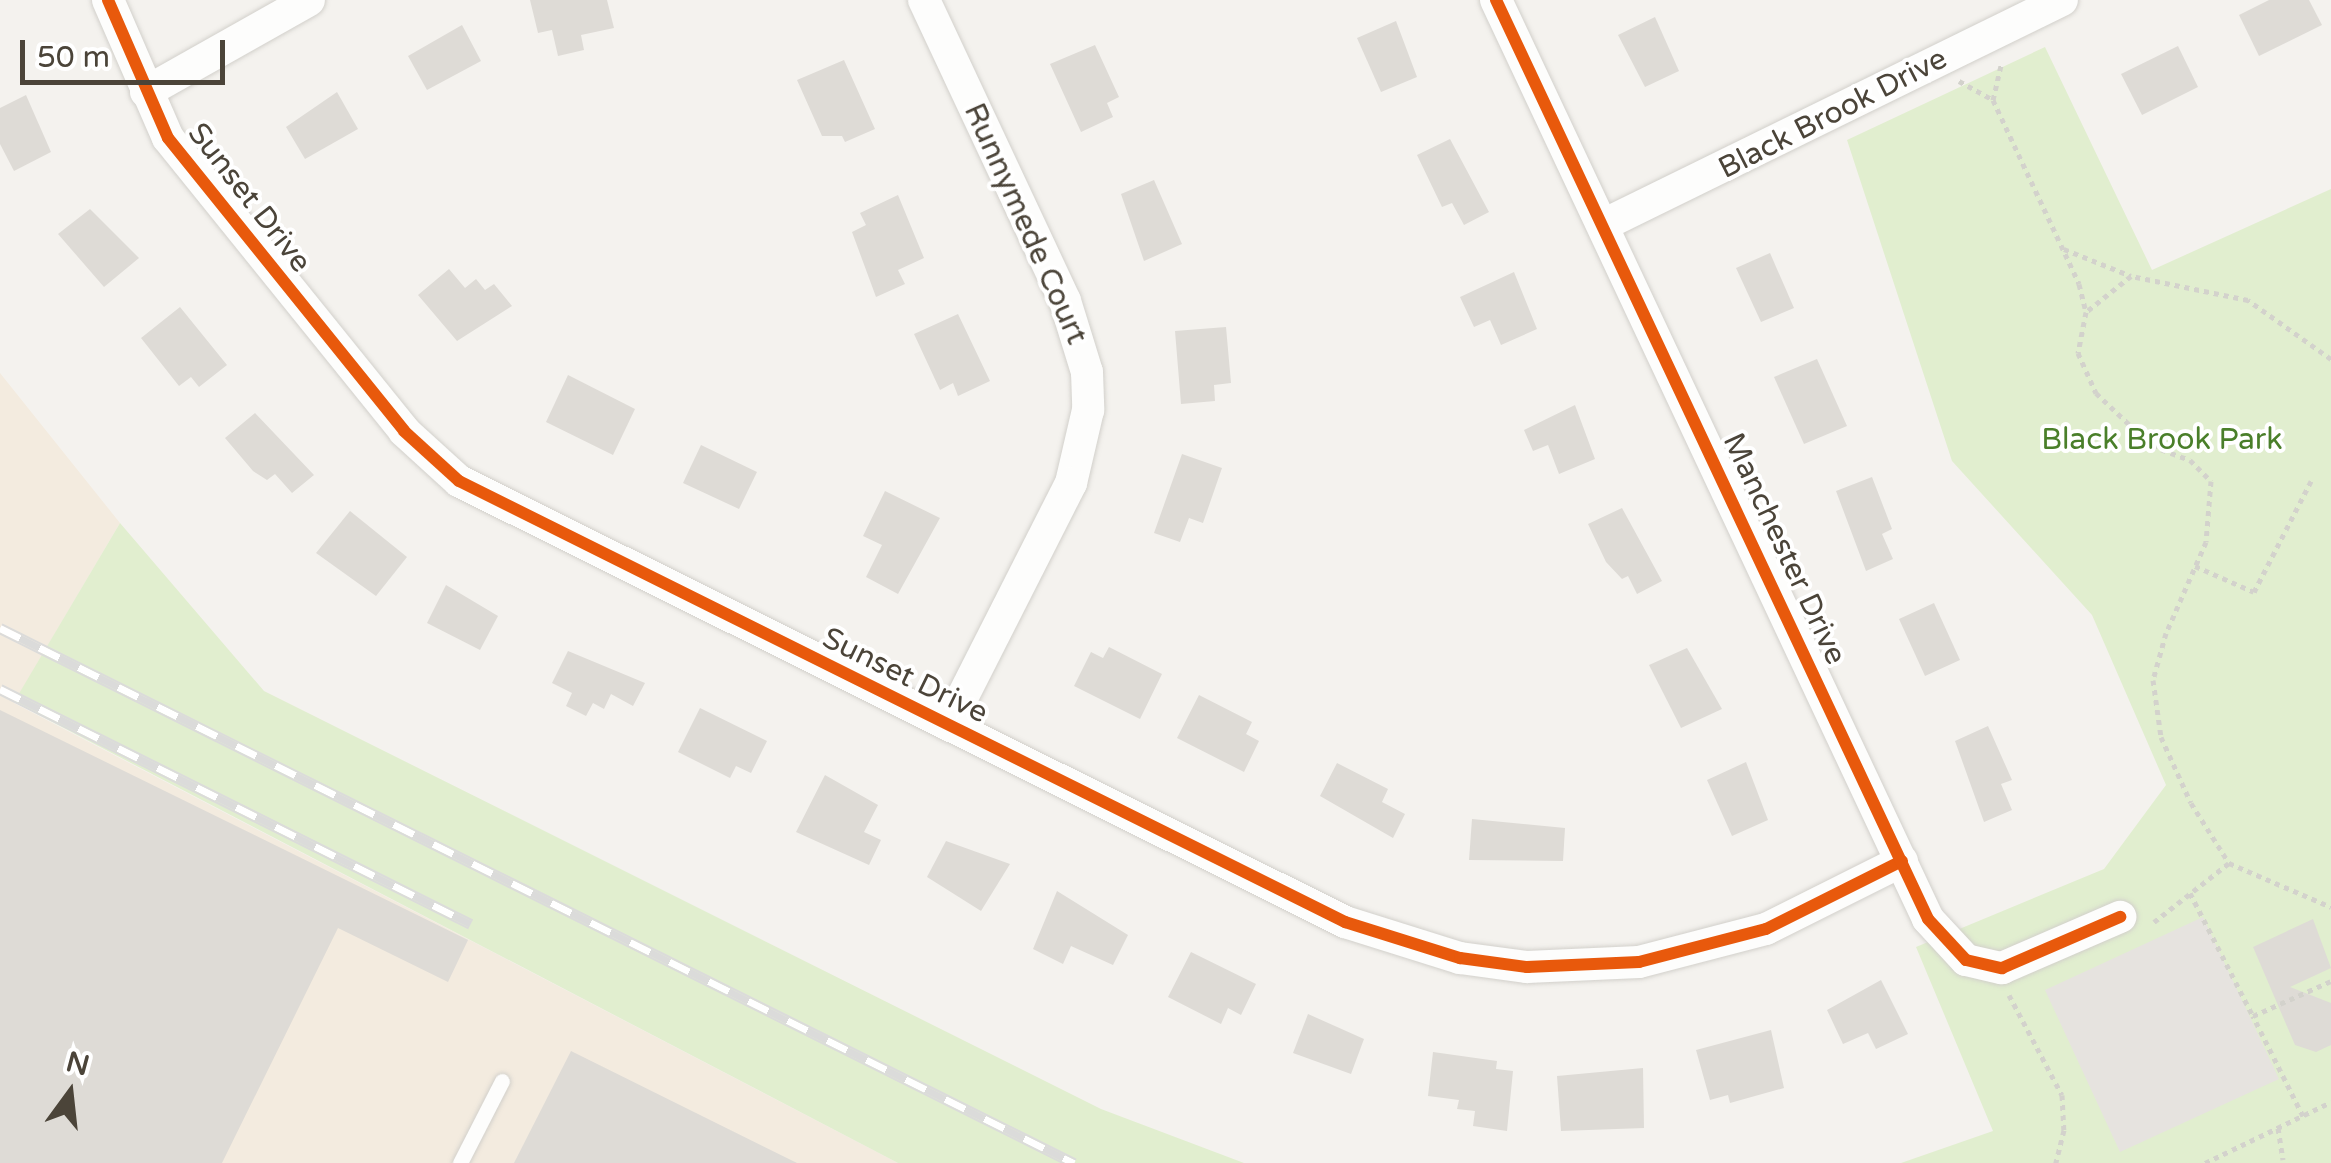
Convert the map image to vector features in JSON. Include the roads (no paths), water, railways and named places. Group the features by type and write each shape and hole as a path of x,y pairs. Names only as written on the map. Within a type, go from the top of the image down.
{"street":[{"name":"Sunset Drive","path":"108,0 168,138 404,430 459,481 1344,922 1477,960 1583,968 1712,947 1800,914 1902,861"},
{"path":"146,92 309,0"},
{"name":"Runnymede Court","path":"924,0 1065,301 1086,372 1088,410 1071,483 948,725"},
{"name":"Manchester Drive","path":"1496,0 1902,861 1950,950 1994,967 2021,964 2120,918"},
{"name":"Black Brook Drive","path":"1603,225 2050,3"}],"lane":[{"path":"460,1163 502,1080"}],"railway":[{"path":"0,628 1074,1163"},
{"path":"0,689 471,924"}],"park label":[{"name":"Black Brook Park","path":"2162,440"}]}
